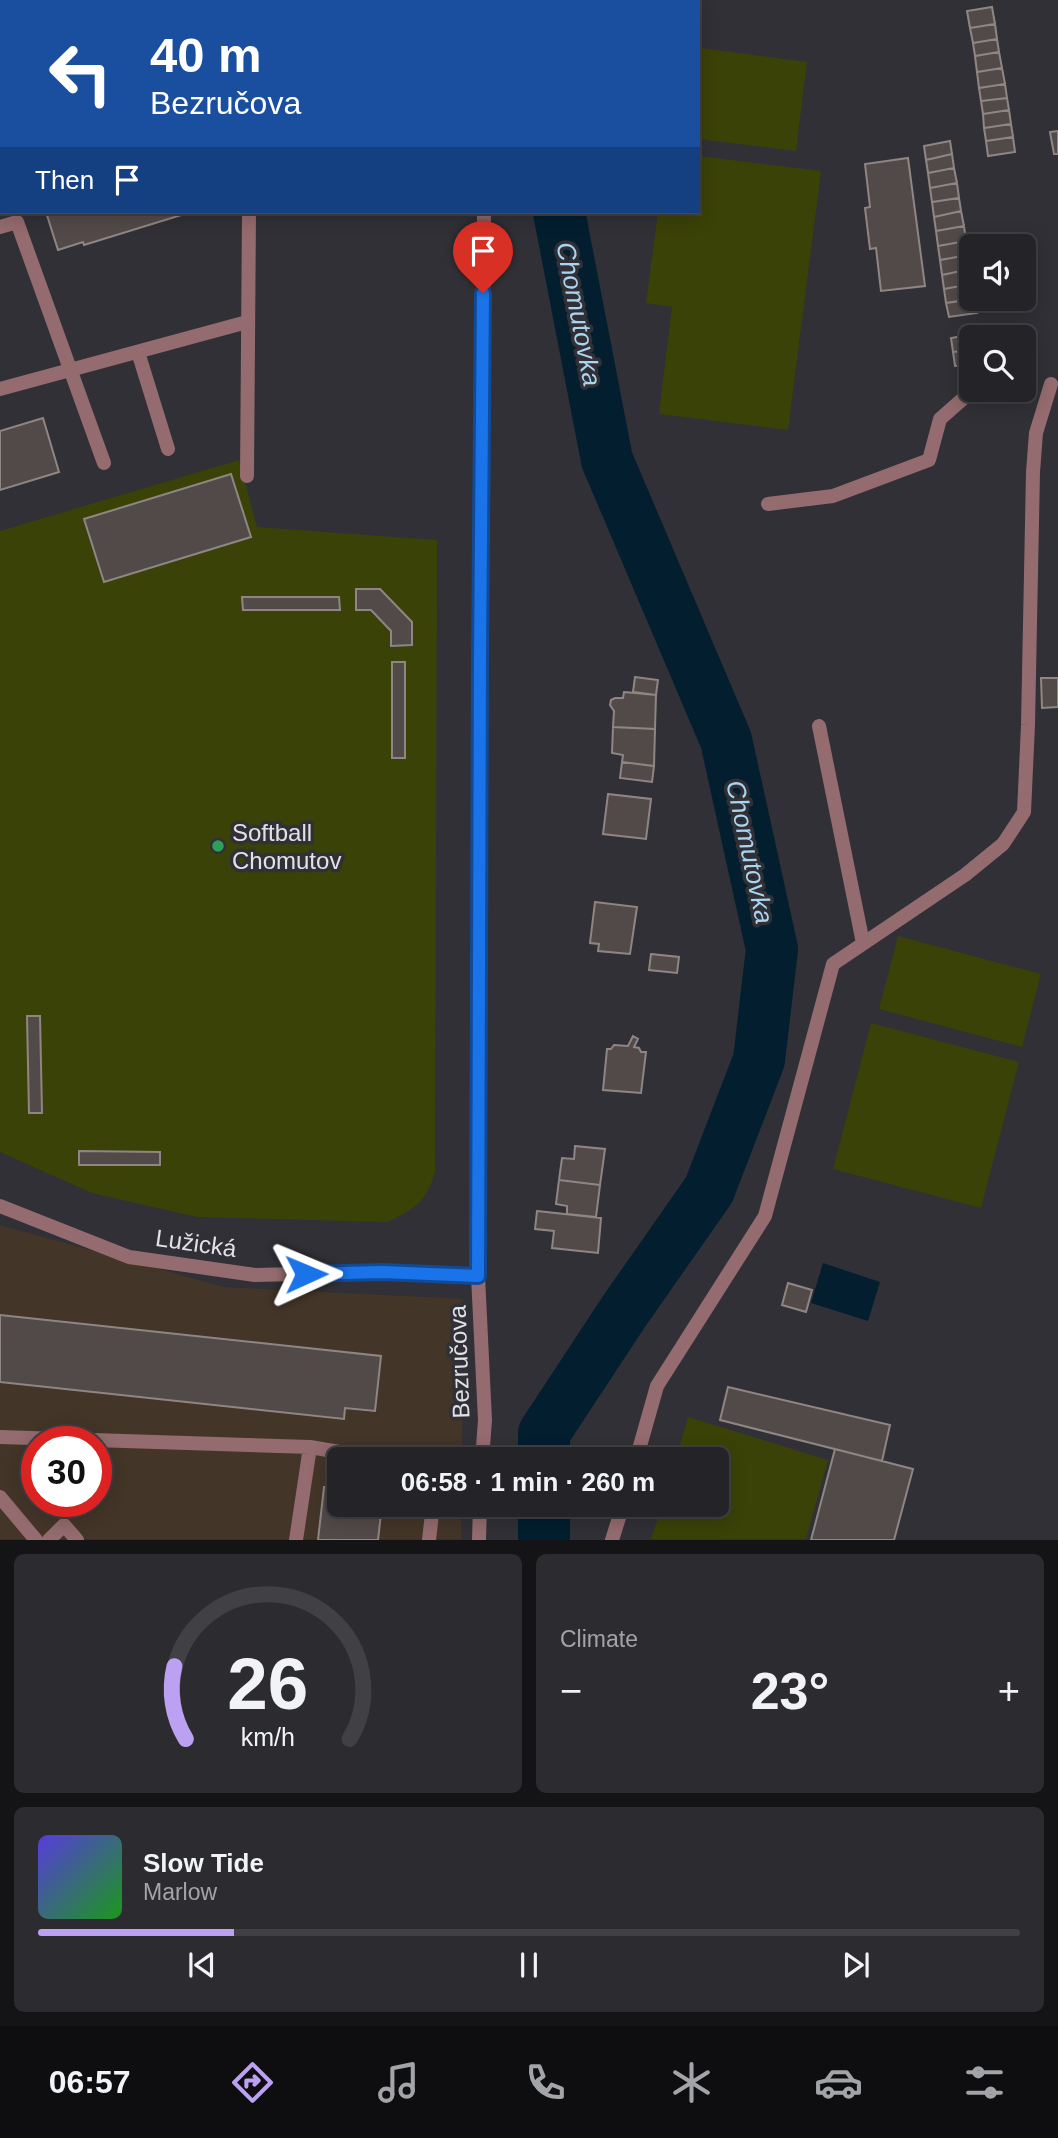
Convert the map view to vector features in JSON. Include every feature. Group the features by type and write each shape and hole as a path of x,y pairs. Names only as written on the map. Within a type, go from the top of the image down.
{"street":[{"path":"247,476 249,214"},
{"name":"Bezručova","path":"483,1447 485,1420 478,1276 484,214"},
{"path":"0,227 16,222 104,463"},
{"path":"0,388 247,322"},
{"path":"138,352 168,449"},
{"path":"1036,387 1054,382"},
{"path":"640,1447 657,1386 765,1216 833,964 965,875 1003,844 1024,812 1033,472 1036,433 1054,382"},
{"path":"768,504 832,496 929,460 940,419 959,402"},
{"path":"819,726 863,943"},
{"name":"Lužická","path":"0,1206 129,1256 230,1272 255,1275 382,1272 478,1276"},
{"path":"0,1437 310,1447 327,1450"},
{"path":"296,1539 310,1447"},
{"path":"0,1497 36,1539"},
{"path":"429,1539 432,1517"},
{"path":"479,1539 480,1517"},
{"path":"612,1539 619,1517"},
{"path":"49,1539 64,1525 77,1539"}],"shaded area":[{"path":"0,1225 224,1287 463,1299 462,1447 327,1447 327,1517 461,1517 461,1539 0,1539"}],"green space":[{"path":"701,48 807,62 796,151 700,139"},
{"path":"700,156 821,171 788,430 659,414 672,307 646,303 658,214 700,214"},
{"name":"Softball Chomutov","path":"239,460 257,527 437,540 435,1172 428,1190 418,1203 387,1222 197,1217 92,1193 0,1152 0,531"},
{"path":"898,936 1041,974 1022,1047 879,1009"},
{"path":"871,1023 1019,1062 981,1208 833,1169"},
{"path":"688,1417 828,1460 806,1539 651,1539 658,1517 729,1517 729,1447 679,1447"}],"water":[{"path":"823,1263 880,1282 868,1321 811,1303"}],"building":[{"path":"992,7 995,24 970,28 967,11"},
{"path":"995,24 997,39 973,43 970,28"},
{"path":"997,39 999,52 975,56 973,43"},
{"path":"999,52 1002,68 977,72 975,56"},
{"path":"1002,68 1005,84 979,88 977,72"},
{"path":"1005,84 1007,98 981,101 979,88"},
{"path":"1007,98 1009,110 983,114 981,101"},
{"path":"1009,110 1011,124 984,128 983,114"},
{"path":"1011,124 1013,137 986,141 984,128"},
{"path":"1058,131 1058,154 1054,154 1050,132"},
{"path":"1013,137 1015,152 988,156 986,141"},
{"path":"950,141 952,154 926,160 924,146"},
{"path":"952,154 954,168 928,173 926,160"},
{"path":"908,158 925,286 881,291 876,248 870,249 865,208 870,207 865,164"},
{"path":"954,168 957,183 930,188 928,173"},
{"path":"957,183 959,198 932,202 930,188"},
{"path":"959,198 961,211 934,217 932,202"},
{"path":"961,211 964,226 936,231 934,217"},
{"path":"47,214 185,214 84,245 83,242 58,250"},
{"path":"964,226 965,234 959,234 959,242 938,246 936,231"},
{"path":"959,242 959,257 940,260 938,246"},
{"path":"959,257 959,271 942,275 940,260"},
{"path":"959,271 959,286 944,289 942,275"},
{"path":"959,286 959,301 946,303 944,289"},
{"path":"959,301 959,311 977,313 949,317 946,303"},
{"path":"959,337 959,351 953,352 951,338"},
{"path":"959,351 959,366 955,366 953,352"},
{"path":"43,418 59,472 0,490 0,431"},
{"path":"231,474 251,537 104,582 84,519"},
{"path":"356,589 380,589 412,622 412,645 391,646 391,631 371,610 356,610"},
{"path":"242,597 339,597 340,610 243,610"},
{"path":"392,662 405,662 405,758 392,758"},
{"path":"635,677 658,680 656,695 633,692"},
{"path":"1041,678 1058,678 1058,707 1042,708"},
{"path":"624,692 656,695 655,729 613,727 614,711 610,705 611,700 623,698"},
{"path":"613,727 655,729 654,766 622,762 623,755 612,753"},
{"path":"622,762 654,766 652,782 620,778"},
{"path":"608,794 651,799 646,839 603,834"},
{"path":"595,902 637,907 630,954 598,951 599,944 590,943"},
{"path":"651,954 679,957 677,973 649,970"},
{"path":"27,1016 40,1016 42,1113 29,1113"},
{"path":"633,1036 638,1039 634,1047 646,1052 641,1093 603,1090 607,1049 614,1045 628,1046"},
{"path":"575,1146 605,1149 600,1185 559,1180 562,1158 574,1159"},
{"path":"79,1151 160,1152 160,1165 79,1165"},
{"path":"559,1180 600,1185 596,1217 567,1214 567,1206 556,1204"},
{"path":"537,1211 601,1218 598,1253 552,1248 554,1231 535,1229"},
{"path":"788,1283 812,1290 806,1312 782,1305"},
{"path":"0,1315 381,1356 375,1411 345,1408 344,1419 0,1382"},
{"path":"728,1387 890,1425 882,1461 720,1420"},
{"path":"835,1449 913,1469 894,1540 811,1540"},
{"path":"324,1487 327,1487 327,1517 381,1517 378,1540 318,1540"}],"waterway":[{"name":"Chomutovka","path":"544,1447 544,1433 709,1190 759,1060 772,949 726,740 607,460 559,214"},
{"name":"Chomutovka","path":"544,1517 544,1540"}],"place":[{"name":"Softball Chomutov","path":"218,846"}],"route":[{"path":"306,1274 382,1272 478,1276 483,293"}]}
